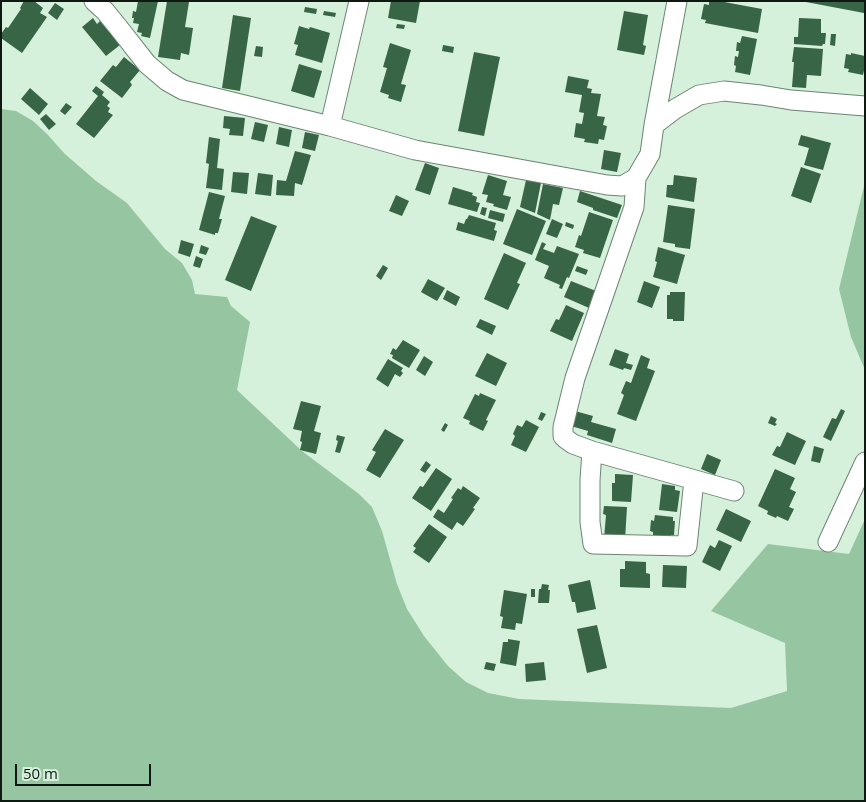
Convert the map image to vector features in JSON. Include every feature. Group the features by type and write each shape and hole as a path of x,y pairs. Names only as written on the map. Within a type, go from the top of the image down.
{"street":[{"path":"94,1 118,27 147,64 167,81 183,90 330,126 415,150 607,185 622,186 636,178"},
{"path":"330,126 358,1"},
{"path":"676,1 650,154 636,178 634,206 575,378 563,427 563,436 573,444 592,451 734,491"},
{"path":"654,125 675,109 699,95 724,91 791,100 865,106"},
{"path":"592,451 590,522 594,544 688,546 694,480"},
{"path":"828,542 865,462"}],"green space":[{"path":"1,109 16,111 33,121 65,154 96,181 127,203 165,249 182,263 192,280 195,294 227,297 231,306 250,322 237,390 302,451 359,494 372,507 382,531 397,584 407,609 424,636 448,666 466,682 488,693 519,699 731,708 787,691 785,643 711,611 768,544 849,554 865,519 865,801 1,801"},
{"path":"865,182 865,370 851,337 839,289"}],"building":[{"path":"24,1 34,1 43,8 40,13 47,17 22,53 1,38 1,34 6,27 8,28"},
{"path":"138,1 158,1 150,38 141,36 142,33 137,32 139,24 133,23 133,11 136,12"},
{"path":"167,1 189,2 185,27 193,28 189,55 181,53 180,60 158,57"},
{"path":"391,1 420,1 416,23 388,18"},
{"path":"709,1 762,9 758,33 705,23 706,20 701,19 704,4 709,5"},
{"path":"865,1 864,13 806,2"},
{"path":"55,3 64,9 57,20 48,13"},
{"path":"305,7 317,9 316,14 304,12"},
{"path":"324,11 336,13 335,17 323,15"},
{"path":"624,11 648,15 643,45 646,46 644,55 617,50"},
{"path":"233,15 251,18 240,91 222,88"},
{"path":"93,18 97,24 100,21 120,45 106,56 82,27"},
{"path":"799,18 821,19 821,33 826,33 825,44 822,46 794,44 794,37 798,37"},
{"path":"397,24 405,25 404,29 396,28"},
{"path":"299,26 330,33 322,63 295,55 298,45 294,44"},
{"path":"831,34 836,34 835,46 830,45"},
{"path":"742,36 757,39 750,75 735,72 735,56 738,57 739,51 736,51 737,42 740,43"},
{"path":"390,43 411,50 401,84 406,85 401,102 388,98 389,95 380,92 387,68 383,67"},
{"path":"443,45 454,47 453,53 442,51"},
{"path":"256,46 263,47 262,57 254,56"},
{"path":"794,47 823,49 821,76 807,75 806,88 792,87"},
{"path":"474,52 500,57 484,136 458,131"},
{"path":"851,53 865,56 863,75 848,72 849,69 844,68 846,54 851,55"},
{"path":"124,57 140,70 130,82 132,85 122,98 100,81 113,65 116,67"},
{"path":"299,64 322,71 314,98 291,91"},
{"path":"568,76 589,80 587,88 592,89 591,93 601,94 597,116 605,117 603,125 607,126 604,140 599,139 598,144 584,142 585,139 574,137 576,123 582,124 584,113 579,112 582,95 565,92"},
{"path":"96,86 104,92 102,95 110,102 107,106 110,108 108,112 113,115 94,138 76,124 98,96 92,91"},
{"path":"30,88 48,104 39,115 21,99"},
{"path":"66,103 72,107 65,115 60,111"},
{"path":"46,114 56,124 49,130 40,119"},
{"path":"224,116 245,118 243,136 229,135 230,129 223,128"},
{"path":"255,122 268,125 264,142 251,139"},
{"path":"279,127 292,130 289,147 276,144"},
{"path":"305,132 319,135 315,151 302,148"},
{"path":"801,135 831,143 823,170 804,165 809,148 798,145"},
{"path":"209,137 220,139 217,168 224,169 222,190 206,188 209,164 206,163"},
{"path":"604,150 621,153 617,172 601,169"},
{"path":"295,151 311,155 302,185 295,183 294,196 276,195 277,180 286,181"},
{"path":"425,163 439,168 430,195 415,190"},
{"path":"801,167 821,174 811,203 791,196"},
{"path":"233,172 249,173 247,194 231,192"},
{"path":"258,173 273,175 271,196 255,194"},
{"path":"488,175 507,181 503,195 511,197 507,210 486,202 488,195 482,194"},
{"path":"674,175 697,178 694,202 666,197 667,185 673,185"},
{"path":"526,180 541,183 535,213 520,207"},
{"path":"543,184 563,188 559,205 553,204 550,220 537,214"},
{"path":"453,187 473,193 472,195 477,197 476,202 480,203 477,212 448,204"},
{"path":"580,191 622,205 617,218 577,202"},
{"path":"209,192 225,196 219,219 222,219 218,233 215,233 215,235 199,230"},
{"path":"396,195 409,201 402,216 389,211"},
{"path":"668,205 695,209 690,249 675,247 675,244 663,242"},
{"path":"482,207 487,208 485,216 480,214"},
{"path":"517,209 546,221 532,255 503,244"},
{"path":"490,210 505,214 503,222 488,218"},
{"path":"589,212 613,220 600,258 583,253 584,250 575,247"},
{"path":"469,215 496,223 494,230 497,231 494,241 456,230 458,222 464,224"},
{"path":"251,216 277,226 251,291 225,280"},
{"path":"552,219 563,224 557,238 546,234"},
{"path":"566,222 574,225 573,229 565,226"},
{"path":"181,240 194,244 190,257 178,253"},
{"path":"542,242 546,244 543,249 554,253 557,246 579,254 562,289 559,288 560,285 544,278 549,266 535,260"},
{"path":"201,245 209,248 206,255 199,253"},
{"path":"658,247 685,255 677,284 653,277"},
{"path":"504,253 526,263 517,283 520,284 508,310 484,299"},
{"path":"196,256 203,259 200,268 193,266"},
{"path":"383,265 388,268 381,280 376,276"},
{"path":"577,266 588,270 586,275 575,271"},
{"path":"428,279 445,288 437,301 421,292"},
{"path":"571,281 596,291 589,308 564,297"},
{"path":"644,281 660,287 652,308 637,302"},
{"path":"447,290 460,297 456,306 443,299"},
{"path":"670,292 685,292 684,321 667,319 667,295 670,295"},
{"path":"566,305 584,313 572,341 550,331 556,319 559,320"},
{"path":"480,319 496,326 492,335 476,327"},
{"path":"403,340 420,350 409,368 392,358 393,355 390,354 393,348 396,350"},
{"path":"615,349 629,354 626,363 633,365 631,370 624,368 623,370 609,365"},
{"path":"487,353 507,363 496,386 475,376"},
{"path":"641,355 650,359 647,368 655,371 636,421 617,414 624,395 621,393 626,381 631,383"},
{"path":"424,356 433,362 425,376 416,370"},
{"path":"388,359 403,368 401,371 403,373 400,377 395,374 388,387 376,379"},
{"path":"480,393 496,400 483,431 469,424 470,421 463,418 475,394 479,396"},
{"path":"301,401 321,406 314,431 321,433 316,454 300,450 302,431 293,429"},
{"path":"841,409 845,411 831,441 823,437 832,418 836,419"},
{"path":"575,411 593,416 591,422 616,429 612,443 587,435 588,431 571,426"},
{"path":"541,412 546,414 542,421 538,419"},
{"path":"771,416 777,419 775,426 768,423"},
{"path":"526,420 539,427 526,452 511,445 517,425 522,427"},
{"path":"445,423 448,425 444,432 441,430"},
{"path":"385,429 404,440 380,478 366,470 376,452 372,450"},
{"path":"787,432 806,441 795,465 772,455 777,446 780,447"},
{"path":"337,435 345,437 340,453 335,452 338,441 336,440"},
{"path":"814,446 824,449 820,463 811,461"},
{"path":"707,454 721,460 715,475 701,469"},
{"path":"426,461 431,465 425,473 420,470"},
{"path":"436,468 452,479 431,511 412,498 420,486 423,487"},
{"path":"775,469 795,478 790,489 796,492 789,507 794,509 788,521 767,514 768,511 758,506"},
{"path":"615,474 633,475 631,502 612,501 612,483 615,483"},
{"path":"662,484 675,486 675,490 680,491 677,512 659,510"},
{"path":"463,486 480,498 463,526 457,522 452,530 433,517 438,509 444,513 458,488 461,490"},
{"path":"604,506 627,507 625,540 604,539 606,515 603,514"},
{"path":"726,509 751,521 741,542 716,530"},
{"path":"655,515 673,517 673,521 675,521 674,535 671,535 671,539 653,537 653,532 650,531 651,520 654,521"},
{"path":"429,524 447,537 429,563 413,552 416,548 413,546"},
{"path":"719,540 732,546 720,571 702,562 710,545 715,548"},
{"path":"625,561 646,562 646,573 650,574 650,588 620,587 620,569 625,569"},
{"path":"663,565 687,566 686,588 662,587"},
{"path":"590,580 596,609 577,613 568,585"},
{"path":"542,584 549,585 549,603 538,603 539,589 541,589"},
{"path":"531,589 535,589 535,597 531,597"},
{"path":"504,590 527,594 522,624 516,623 515,630 501,628 503,617 500,616"},
{"path":"597,625 607,668 587,673 577,629"},
{"path":"508,639 520,641 516,666 500,663 503,642 508,642"},
{"path":"486,662 496,664 494,671 484,669"},
{"path":"544,662 546,680 526,682 525,664"}]}
